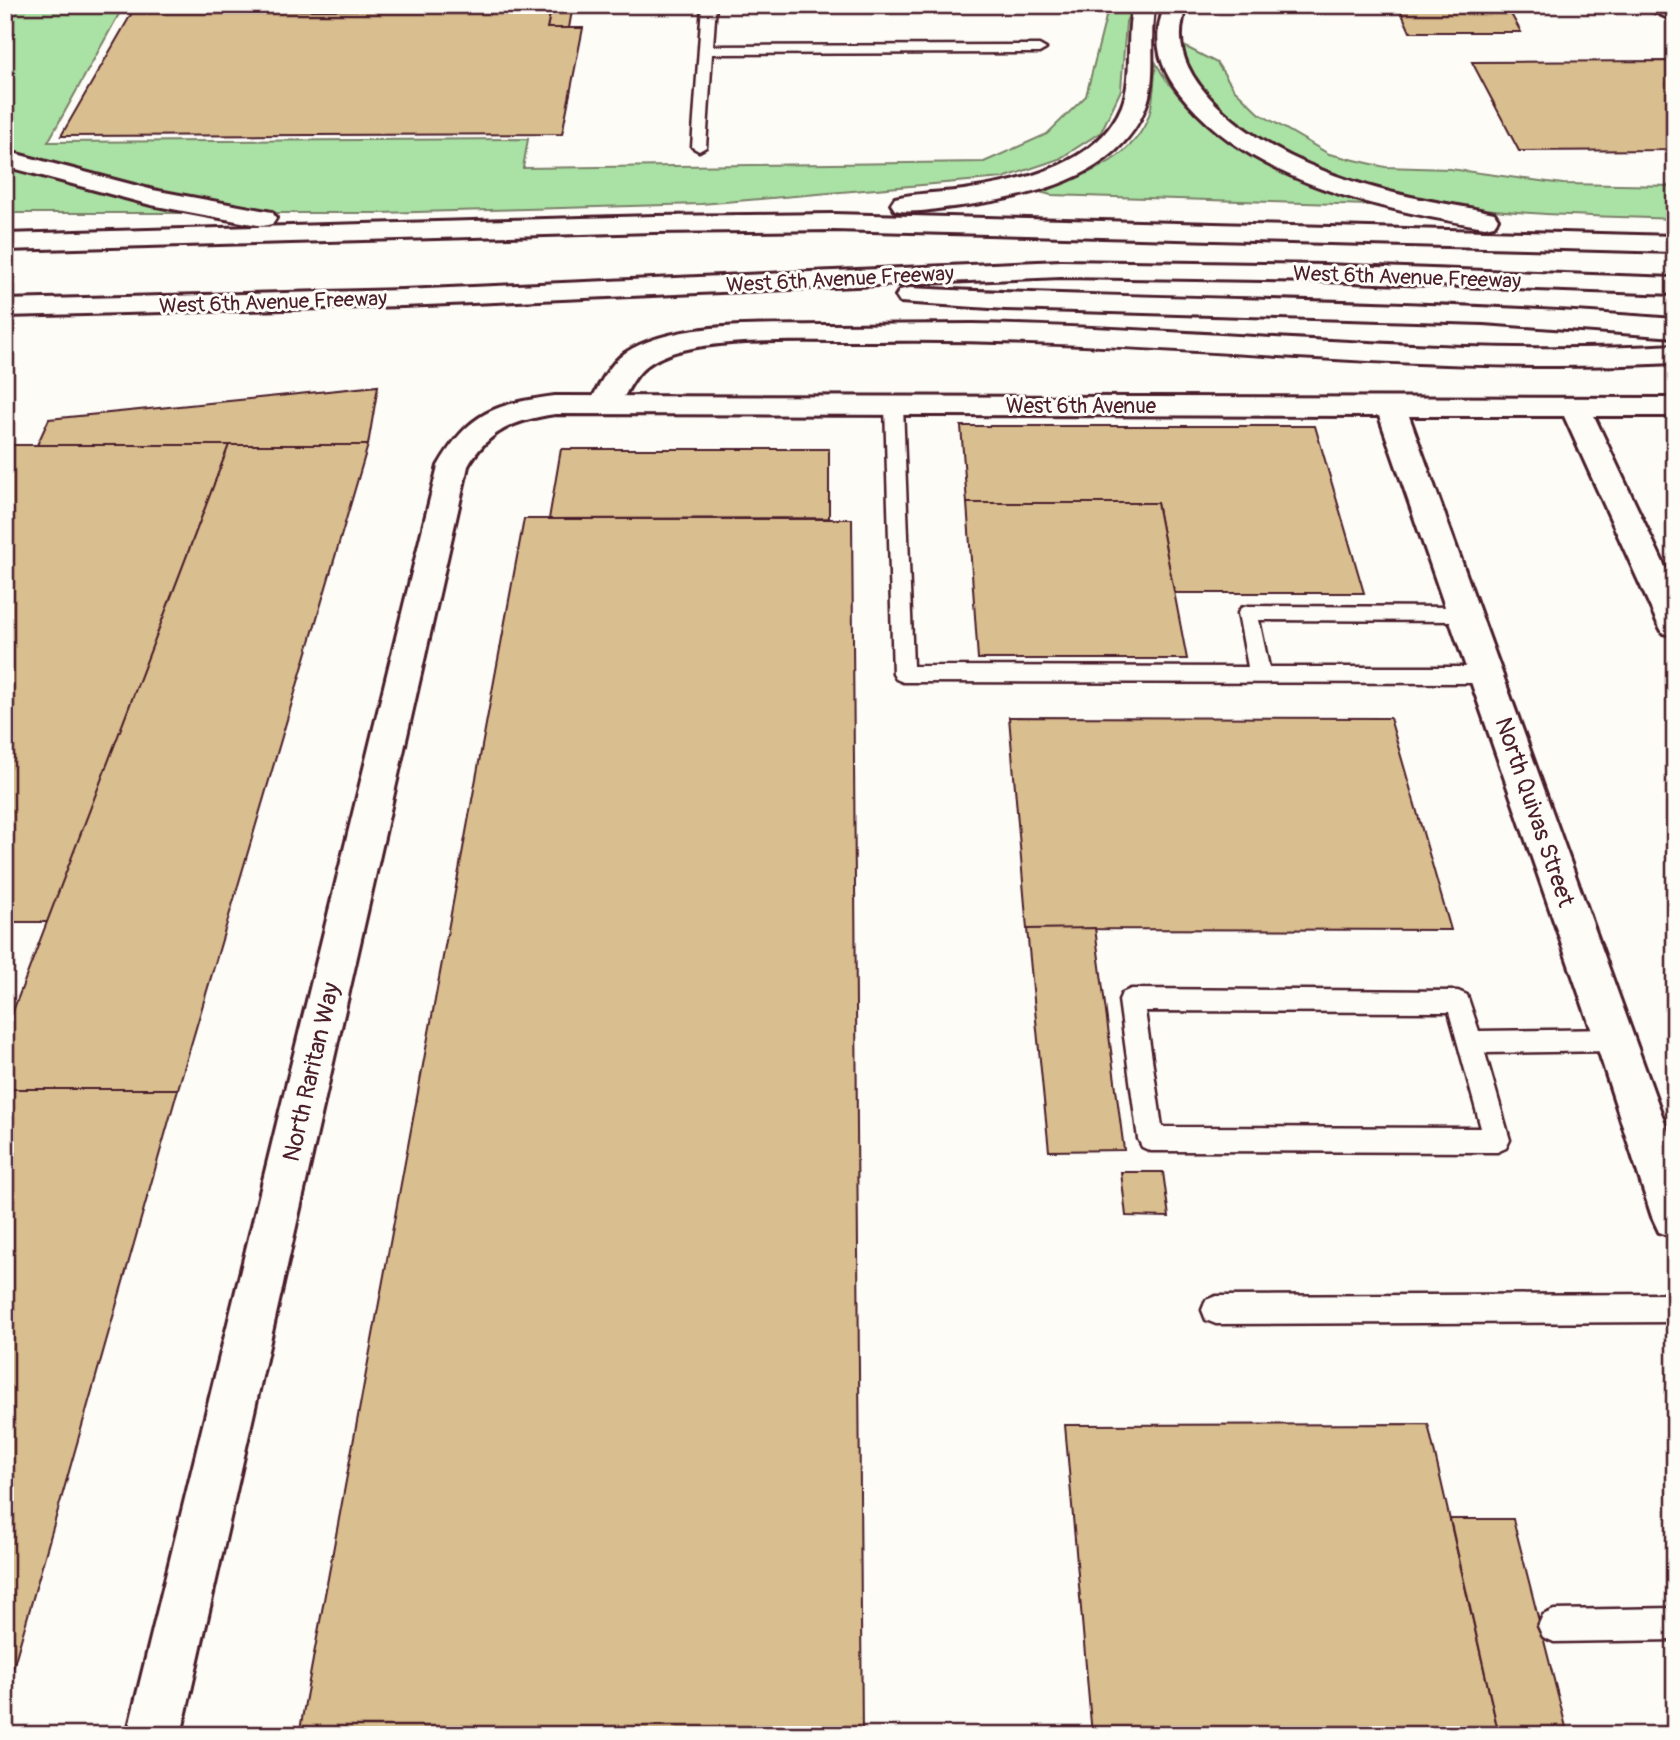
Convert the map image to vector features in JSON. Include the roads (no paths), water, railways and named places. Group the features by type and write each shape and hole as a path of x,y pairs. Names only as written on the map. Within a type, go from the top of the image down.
{"main road":[{"path":"654,224 971,197 1031,184 1065,171 1102,150 1128,120 1136,98 1137,33 1144,5"},
{"path":"1176,5 1167,30 1168,49 1188,89 1208,112 1229,129 1289,164 1374,196 1449,213 1531,226 1675,238"},
{"path":"1658,5 1675,14"},
{"path":"5,158 189,206 341,233"},
{"name":"West 6th Avenue Freeway","path":"5,242 654,224 833,222 1675,244"},
{"name":"West 6th Avenue Freeway","path":"5,308 376,299 912,274 1097,269 1675,286"},
{"path":"670,287 879,294 1048,304 1353,309 1675,328"},
{"path":"604,405 618,376 638,357 682,342 736,336 976,332 1402,356 1524,359 1664,355"},
{"name":"West 6th Avenue","path":"490,421 530,408 604,405 1675,407"},
{"name":"North Quivas Street","path":"1391,408 1616,1040 1675,1217"},
{"path":"1575,408 1675,624"},
{"name":"North Raritan Way","path":"155,1735 453,466 461,449 490,421"}],"lane":[{"path":"699,148 709,5"},
{"path":"706,50 1039,49"},
{"path":"894,406 903,674 1486,675"},
{"path":"1260,675 1248,613 1465,614"},
{"path":"1131,1000 1458,1002 1470,1042 1497,1140 1151,1139 1131,1000"},
{"path":"1470,1042 1616,1040"},
{"path":"1216,1310 1675,1308"},
{"path":"1554,1626 1675,1625"}]}
